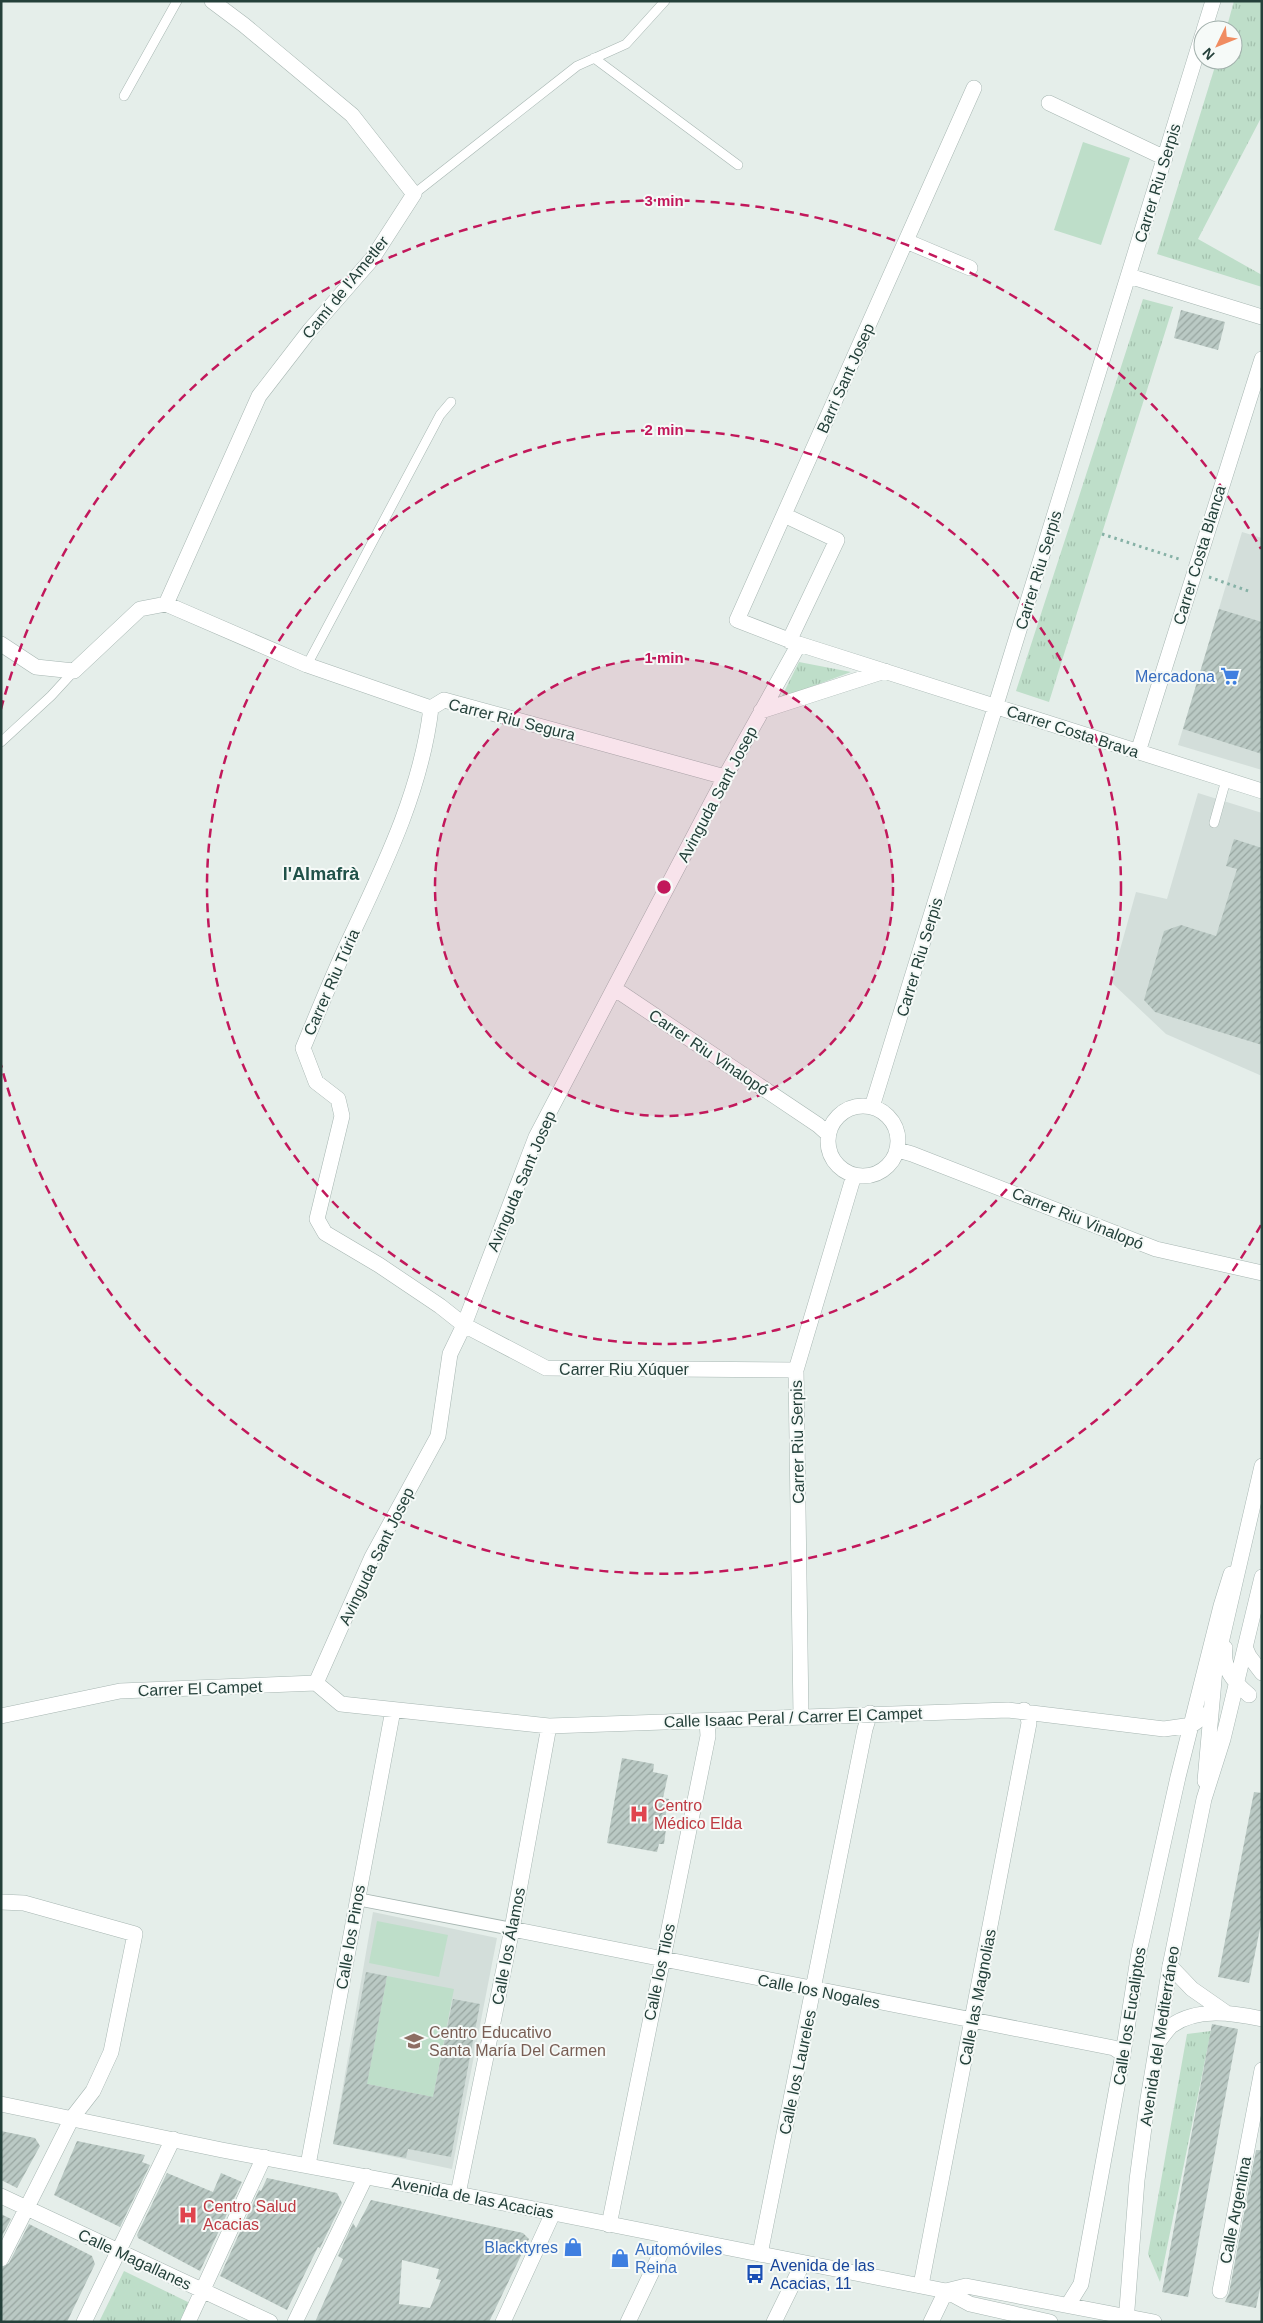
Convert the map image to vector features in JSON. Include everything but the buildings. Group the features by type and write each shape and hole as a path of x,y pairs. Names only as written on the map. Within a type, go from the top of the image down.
{"street":[{"path":"212,1 244,25 352,115 414,194"},
{"name":"Carrer Riu Serpis","path":"1207,20 1213,1"},
{"name":"Carrer Riu Serpis","path":"872,1107 1193,68"},
{"name":"Barri Sant Josep","path":"794,642 737,620 974,88"},
{"path":"1049,103 1165,158"},
{"name":"Camí de l'Ametler","path":"166,604 259,396 310,330 372,259 414,194"},
{"path":"906,241 970,268"},
{"path":"1129,276 1262,317"},
{"name":"Carrer Costa Blanca","path":"1138,752 1262,359"},
{"path":"784,516 838,540 794,642"},
{"path":"1,644 36,667 74,671 140,609 166,604"},
{"name":"Carrer Riu Segura","path":"166,604 307,665 430,708 444,700 725,777"},
{"name":"Carrer Costa Brava","path":"794,642 1262,791"},
{"name":"Avinguda Sant Josep","path":"316,1683 372,1557 438,1436 450,1354 464,1325 536,1137 761,711 794,642"},
{"path":"761,711 885,671"},
{"name":"Carrer Riu Túria","path":"430,708 427,742 394,845 334,973 303,1048 316,1082 338,1099 342,1116 317,1219 325,1233 425,1295 464,1325"},
{"name":"Carrer Riu Vinalopó","path":"613,991 621,993 818,1125 828,1134"},
{"path":"872,1107 891,1119 898,1134 898,1150 886,1169 865,1177 854,1175 836,1164 828,1145 828,1134 839,1114 849,1108 872,1107"},
{"name":"Carrer Riu Vinalopó","path":"898,1150 998,1186 1156,1249 1262,1273"},
{"name":"Carrer Riu Serpis","path":"801,1716 796,1370 854,1175"},
{"name":"Carrer Riu Xúquer","path":"464,1325 546,1368 796,1370"},
{"name":"Avenida del Mediterráneo","path":"1204,1799 1215,1669 1262,1466"},
{"name":"Avenida del Mediterráneo","path":"1192,1725 1220,1606 1243,1542"},
{"name":"Avenida del Mediterráneo","path":"1126,2319 1128,2274 1147,2105 1170,1966 1204,1799 1223,1738 1262,1577"},
{"name":"Avenida del Mediterráneo","path":"1230,1602 1231,1614 1225,1658 1235,1691"},
{"path":"1245,1647 1249,1656 1262,1673"},
{"path":"316,1683 341,1704 394,1710"},
{"name":"Carrer El Campet","path":"1,1716 120,1690 316,1683"},
{"path":"1192,1725 1235,1691 1256,1695"},
{"name":"Calle Isaac Peral / Carrer El Campet","path":"394,1710 548,1726 870,1713 1024,1710 1164,1729 1192,1725"},
{"name":"Calle los Pinos","path":"308,2165 394,1710"},
{"name":"Calle las Magnolias","path":"921,2285 1029,1723 1024,1710"},
{"name":"Calle los Laureles","path":"760,2254 865,1729 870,1713"},
{"name":"Calle los Tilos","path":"609,2224 661,1959 708,1736 707,1721"},
{"name":"Calle los Eucaliptos","path":"1068,2305 1081,2284 1123,2054 1139,1952 1178,1777 1192,1725"},
{"name":"Calle los Álamos","path":"458,2194 512,1930 548,1726"},
{"path":"357,1899 512,1930"},
{"path":"1,1902 24,1903 135,1934 111,2052 93,2090 72,2118 1,2259"},
{"name":"Calle los Nogales","path":"512,1930 1114,2048 1123,2054"},
{"path":"1170,1966 1192,1989 1225,2012"},
{"path":"1159,2041 1171,2026 1189,2018 1225,2012 1262,2019"},
{"name":"Calle Argentina","path":"1220,2291 1262,2070"},
{"name":"Avenida de las Acacias","path":"1,2104 921,2285 946,2291 970,2304 1044,2321"},
{"path":"84,2322 173,2139"},
{"path":"188,2322 264,2157"},
{"path":"295,2322 366,2176"},
{"name":"Calle Magallanes","path":"1,2196 270,2322"},
{"path":"503,2322 553,2213"},
{"path":"628,2322 669,2236"},
{"path":"774,2322 803,2263"},
{"name":"Avenida de las Acacias","path":"946,2291 966,2286 1068,2305 1126,2319 1154,2322"},
{"path":"931,2322 946,2291"}],"lane":[{"path":"124,96 177,1"},
{"path":"414,194 577,66 626,44 665,1"},
{"path":"594,58 738,165"},
{"path":"307,665 440,415 451,402"},
{"path":"1,742 51,696 74,671"},
{"path":"1214,823 1226,780"}],"path":[{"path":"1102,534 1195,568 1251,592"}],"shaded area":[{"name":"Mercadona","path":"1242,532 1262,538 1262,770 1178,745"},
{"path":"1198,793 1262,813 1262,1076 1166,1034 1111,982 1136,892 1167,899"},
{"name":"Centro Educativo Santa María Del Carmen","path":"373,1912 497,1938 452,2169 333,2144"}],"green space":[{"path":"1234,1 1262,1 1262,116 1198,239 1262,275 1262,287 1157,254 1214,70 1243,70 1243,20 1229,20"},
{"path":"1083,142 1130,158 1101,245 1054,230"},
{"path":"1143,299 1173,307 1049,702 1016,691"},
{"path":"799,662 851,672 781,698"},
{"path":"377,1921 448,1935 439,1977 369,1963"},
{"path":"387,1976 454,1989 433,2097 367,2084"},
{"path":"1211,2031 1160,2282 1148,2254 1187,2034"},
{"path":"124,2271 190,2303 181,2322 99,2322"}],"place":[{"name":"Mercadona","path":"1230,676"},
{"name":"Centro Médico Elda","path":"639,1814"},
{"name":"Centro Educativo Santa María Del Carmen","path":"414,2041"},
{"name":"Centro Salud Acacias","path":"188,2215"},
{"name":"Blacktyres","path":"573,2247"},
{"name":"Automóviles Reina","path":"620,2258"},
{"name":"Avenida de las Acacias, 11","path":"755,2274"}],"district":[{"name":"l'Almafrà","path":"321,874"}]}
